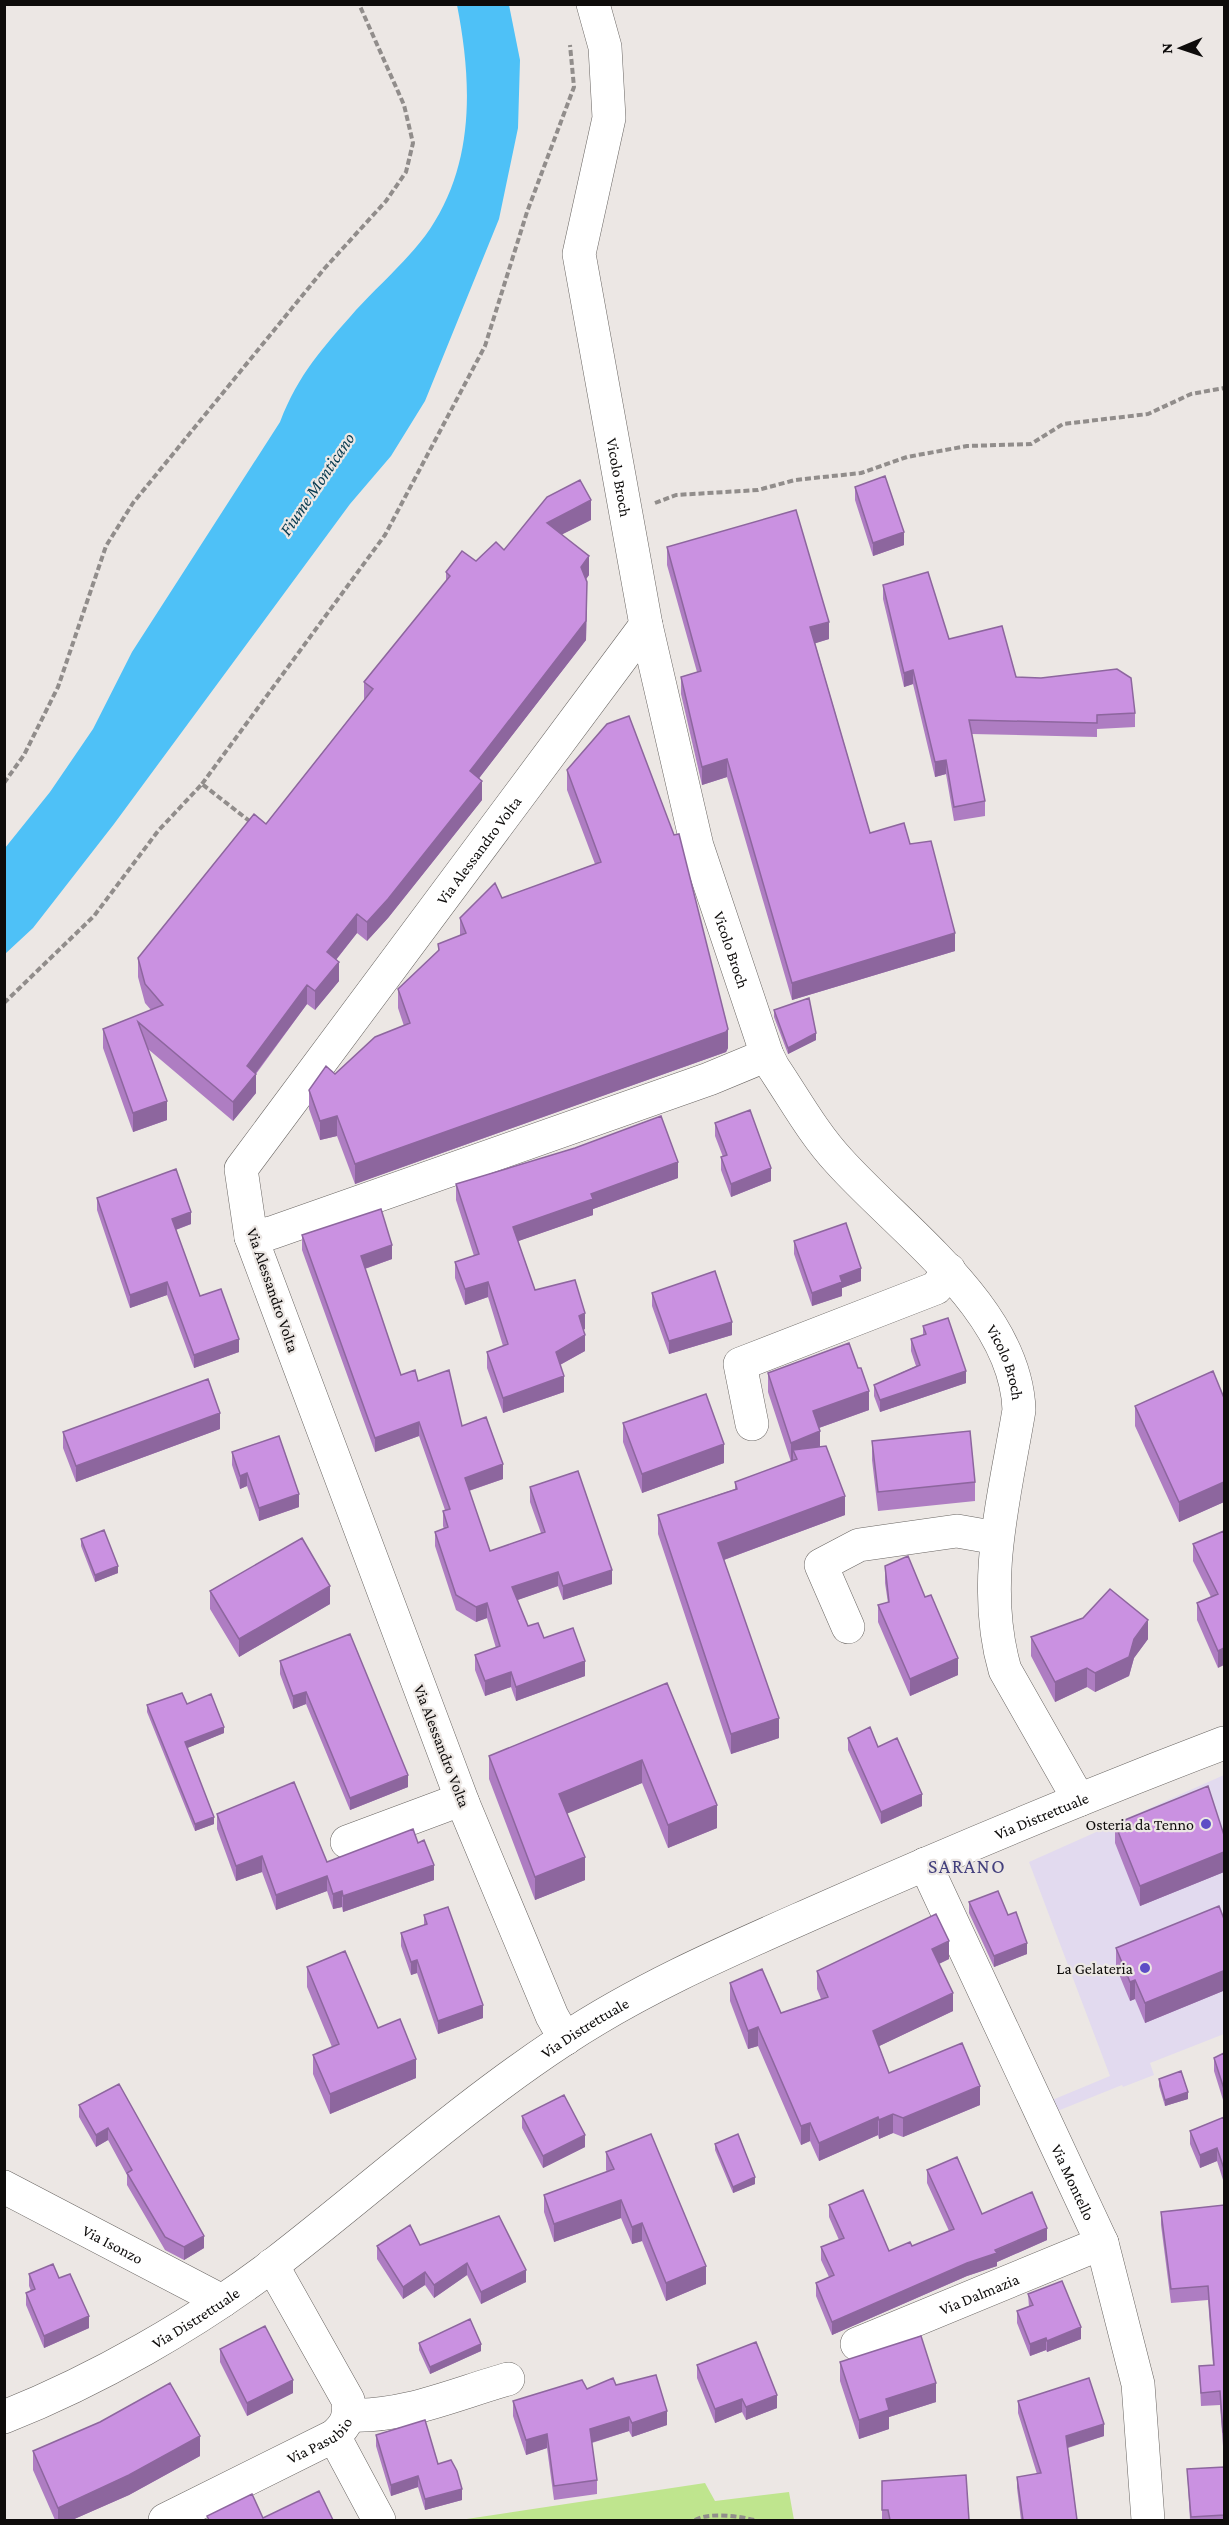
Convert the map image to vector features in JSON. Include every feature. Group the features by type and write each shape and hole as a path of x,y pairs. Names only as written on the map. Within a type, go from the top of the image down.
{"street":[{"name":"Vicolo Broch","path":"593,4 605,47 609,118 579,254 646,625 697,846 767,1055 834,1155 949,1270 1000,1341 1019,1388 1020,1410 998,1538 995,1624 1005,1670 1079,1800"},
{"name":"Via Alessandro Volta","path":"565,2039 552,2016 463,1803 251,1237 241,1170 646,625"},
{"path":"251,1237 271,1233 709,1079 767,1055"},
{"path":"752,1424 740,1364 936,1288 949,1270"},
{"path":"848,1627 821,1565 859,1545 957,1531 998,1538"},
{"name":"Via Distrettuale","path":"4,2417 119,2363 222,2301 272,2265 444,2127 565,2039 634,1997 705,1962 925,1864 1224,1743"},
{"path":"347,1842 449,1804 463,1803"},
{"name":"Via Montello","path":"925,1864 1102,2243 1138,2384 1148,2520"},
{"name":"Via Isonzo","path":"4,2187 222,2301"},
{"name":"Via Dalmazia","path":"857,2344 1102,2243"},
{"name":"Via Pasubio","path":"165,2520 342,2426 348,2400 272,2265"},
{"path":"379,2520 342,2426 508,2379"}],"path":[{"path":"4,783 24,755 58,687 106,546 133,503 324,269 386,201 406,172 413,143 404,105 359,4"},
{"path":"4,1004 94,916 158,831 202,784 385,535 485,346 527,212 574,87 570,40"},
{"path":"626,515 675,495 758,490 795,480 861,473 907,457 967,446 1031,444 1063,424 1148,414 1191,394 1224,388"},
{"path":"202,784 257,827"},
{"path":"695,2520 700,2517 723,2517 754,2520"}],"shaded area":[{"path":"1224,1775 1224,2034 1150,2063 1154,2075 1123,2087 1122,2085 1050,2114 1045,2103 1110,2076 1029,1862"}],"green space":[{"path":"705,2483 715,2501 789,2492 794,2520 460,2520"}],"water":[{"name":"Fiume Monticano","path":"457,5 509,5 520,60 518,128 499,219 425,401 391,456 350,504 114,824 33,928 5,954 5,848 50,792 93,729 132,652 280,422 303,375 356,310 422,240 445,203 462,149 466,120 465,63"}],"building":[{"path":"885,476 904,532 873,543 855,487"},
{"path":"580,480 591,500 547,523 589,556 581,567 587,582 586,621 470,771 482,781 388,899 367,922 357,914 327,952 339,962 315,991 307,985 247,1066 256,1074 233,1102 138,1022 167,1101 133,1113 103,1029 163,1005 145,984 138,958 254,814 266,824 373,689 364,682 450,576 446,572 462,551 476,561 496,542 504,550 547,497"},
{"path":"796,510 829,622 810,627 870,833 904,823 910,844 931,841 955,933 792,983 727,759 702,767 681,677 701,671 667,547"},
{"path":"928,572 949,639 1002,626 1016,677 1041,678 1117,669 1131,678 1135,713 1097,715 1097,723 969,720 985,801 954,807 946,760 935,762 913,670 904,673 883,585"},
{"path":"629,716 674,835 679,834 728,1029 726,1032 355,1164 337,1116 320,1121 309,1090 326,1066 335,1074 375,1037 410,1023 398,989 439,950 438,944 466,933 460,918 495,883 502,898 601,862 567,770 607,724"},
{"path":"809,998 816,1033 788,1048 774,1010"},
{"path":"750,1110 771,1168 731,1184 721,1157 727,1155 715,1123"},
{"path":"661,1116 678,1162 591,1194 593,1199 513,1227 535,1290 575,1280 585,1313 579,1316 585,1335 556,1352 564,1376 503,1398 487,1352 508,1344 488,1282 465,1289 455,1262 479,1254 456,1184 575,1148"},
{"path":"176,1169 191,1212 172,1219 200,1296 221,1289 239,1339 194,1355 167,1282 130,1295 97,1198"},
{"path":"381,1209 392,1245 361,1256 401,1375 415,1370 418,1381 449,1370 462,1426 486,1417 503,1464 465,1478 490,1551 545,1532 530,1487 578,1471 612,1570 563,1586 558,1572 512,1587 528,1626 538,1623 544,1638 573,1628 585,1661 516,1687 511,1672 485,1681 475,1655 500,1646 487,1603 476,1607 456,1595 435,1532 448,1527 443,1511 450,1509 419,1422 375,1438 302,1235"},
{"path":"846,1223 861,1268 840,1276 842,1282 812,1293 794,1241"},
{"path":"715,1271 732,1322 669,1341 652,1293"},
{"path":"948,1318 966,1371 880,1400 874,1385 920,1365 911,1339 926,1334 923,1326"},
{"path":"849,1343 869,1391 813,1411 820,1431 791,1443 768,1373"},
{"path":"1213,1371 1224,1398 1224,1482 1179,1502 1135,1406"},
{"path":"208,1379 220,1413 76,1466 63,1432"},
{"path":"706,1394 724,1444 642,1474 623,1423"},
{"path":"970,1431 975,1482 878,1492 872,1441"},
{"path":"279,1436 299,1494 259,1508 247,1473 240,1476 232,1452"},
{"path":"826,1446 845,1496 718,1543 779,1718 731,1734 658,1515 737,1489 735,1482 797,1459 793,1450"},
{"path":"104,1530 118,1566 95,1575 81,1539"},
{"path":"1224,1531 1224,1648 1218,1651 1197,1603 1218,1594 1193,1544"},
{"path":"302,1538 330,1586 239,1639 210,1591"},
{"path":"908,1556 925,1597 931,1595 958,1658 910,1679 878,1605 889,1602 885,1566"},
{"path":"1110,1589 1148,1620 1134,1639 1129,1657 1095,1673 1087,1668 1055,1682 1031,1637 1083,1618"},
{"path":"350,1634 408,1775 350,1798 306,1692 293,1696 280,1661"},
{"path":"667,1683 717,1805 668,1825 642,1760 559,1794 585,1857 535,1877 489,1756"},
{"path":"182,1693 187,1704 211,1694 224,1727 185,1742 214,1817 195,1824 147,1705"},
{"path":"870,1727 878,1747 897,1738 922,1794 881,1812 848,1738"},
{"path":"294,1782 327,1862 413,1829 418,1843 424,1840 434,1865 343,1896 342,1891 333,1894 327,1876 276,1895 262,1856 236,1866 217,1814"},
{"path":"1208,1786 1224,1835 1224,1852 1140,1886 1115,1824"},
{"path":"998,1891 1008,1915 1016,1912 1027,1943 994,1956 969,1902"},
{"path":"1219,1906 1224,1919 1224,1975 1223,1971 1145,2003 1135,1980 1130,1982 1116,1948"},
{"path":"448,1907 483,2005 438,2021 417,1960 411,1962 401,1933 427,1924 424,1915"},
{"path":"936,1914 949,1941 932,1949 953,1993 873,2031 889,2073 962,2043 980,2086 903,2118 893,2114 879,2120 878,2117 819,2143 810,2123 801,2126 758,2027 748,2031 730,1983 762,1969 781,2013 828,1997 817,1971"},
{"path":"345,1951 378,2028 400,2019 416,2059 330,2094 313,2055 339,2044 307,1967"},
{"path":"1224,2053 1224,2089 1214,2058"},
{"path":"1181,2071 1188,2092 1165,2100 1159,2079"},
{"path":"119,2084 204,2236 184,2247 165,2237 127,2173 132,2170 108,2128 96,2135 79,2105"},
{"path":"564,2095 585,2135 543,2156 522,2116"},
{"path":"1224,2117 1224,2169 1217,2148 1200,2155 1190,2131"},
{"path":"651,2134 706,2266 666,2283 642,2223 632,2227 621,2200 554,2224 544,2195 614,2169 606,2152"},
{"path":"738,2134 755,2177 733,2187 715,2144"},
{"path":"957,2157 982,2214 1032,2192 1047,2228 995,2250 997,2253 967,2263 832,2322 816,2283 834,2275 821,2247 844,2238 829,2205 863,2190 889,2251 910,2242 912,2246 954,2229 927,2170"},
{"path":"1224,2205 1223,2432 1220,2391 1201,2393 1199,2366 1214,2365 1208,2286 1171,2289 1161,2212"},
{"path":"499,2216 526,2270 481,2292 467,2263 434,2285 425,2272 403,2287 377,2246 410,2225 420,2245"},
{"path":"53,2264 59,2278 70,2274 89,2316 44,2336 26,2293 35,2289 29,2274"},
{"path":"1062,2281 1081,2327 1047,2341 1046,2338 1030,2344 1017,2311 1033,2305 1028,2294"},
{"path":"470,2319 481,2344 430,2367 419,2343"},
{"path":"265,2326 293,2380 247,2403 220,2349"},
{"path":"921,2336 936,2383 886,2399 889,2410 859,2420 840,2362"},
{"path":"756,2342 777,2395 746,2407 742,2399 715,2409 697,2365"},
{"path":"656,2375 667,2411 632,2423 629,2417 590,2429 597,2480 554,2486 547,2434 526,2440 513,2401 582,2380 587,2389 613,2378 616,2385"},
{"path":"1089,2378 1104,2424 1066,2436 1077,2520 1023,2520 1017,2477 1041,2473 1018,2401"},
{"path":"170,2383 200,2436 129,2475 58,2508 33,2451 100,2422"},
{"path":"425,2420 438,2464 451,2460 462,2489 425,2499 418,2476 391,2485 376,2435"},
{"path":"1224,2467 1224,2515 1191,2517 1187,2469"},
{"path":"966,2475 969,2520 890,2520 888,2510 882,2510 882,2481"},
{"path":"319,2491 333,2520 209,2520 207,2516 252,2494 263,2518"}],"place":[{"name":"Osteria da Tenno","path":"1206,1824"},
{"name":"La Gelateria","path":"1145,1968"}],"district":[{"name":"SARANO","path":"967,1866"}]}
